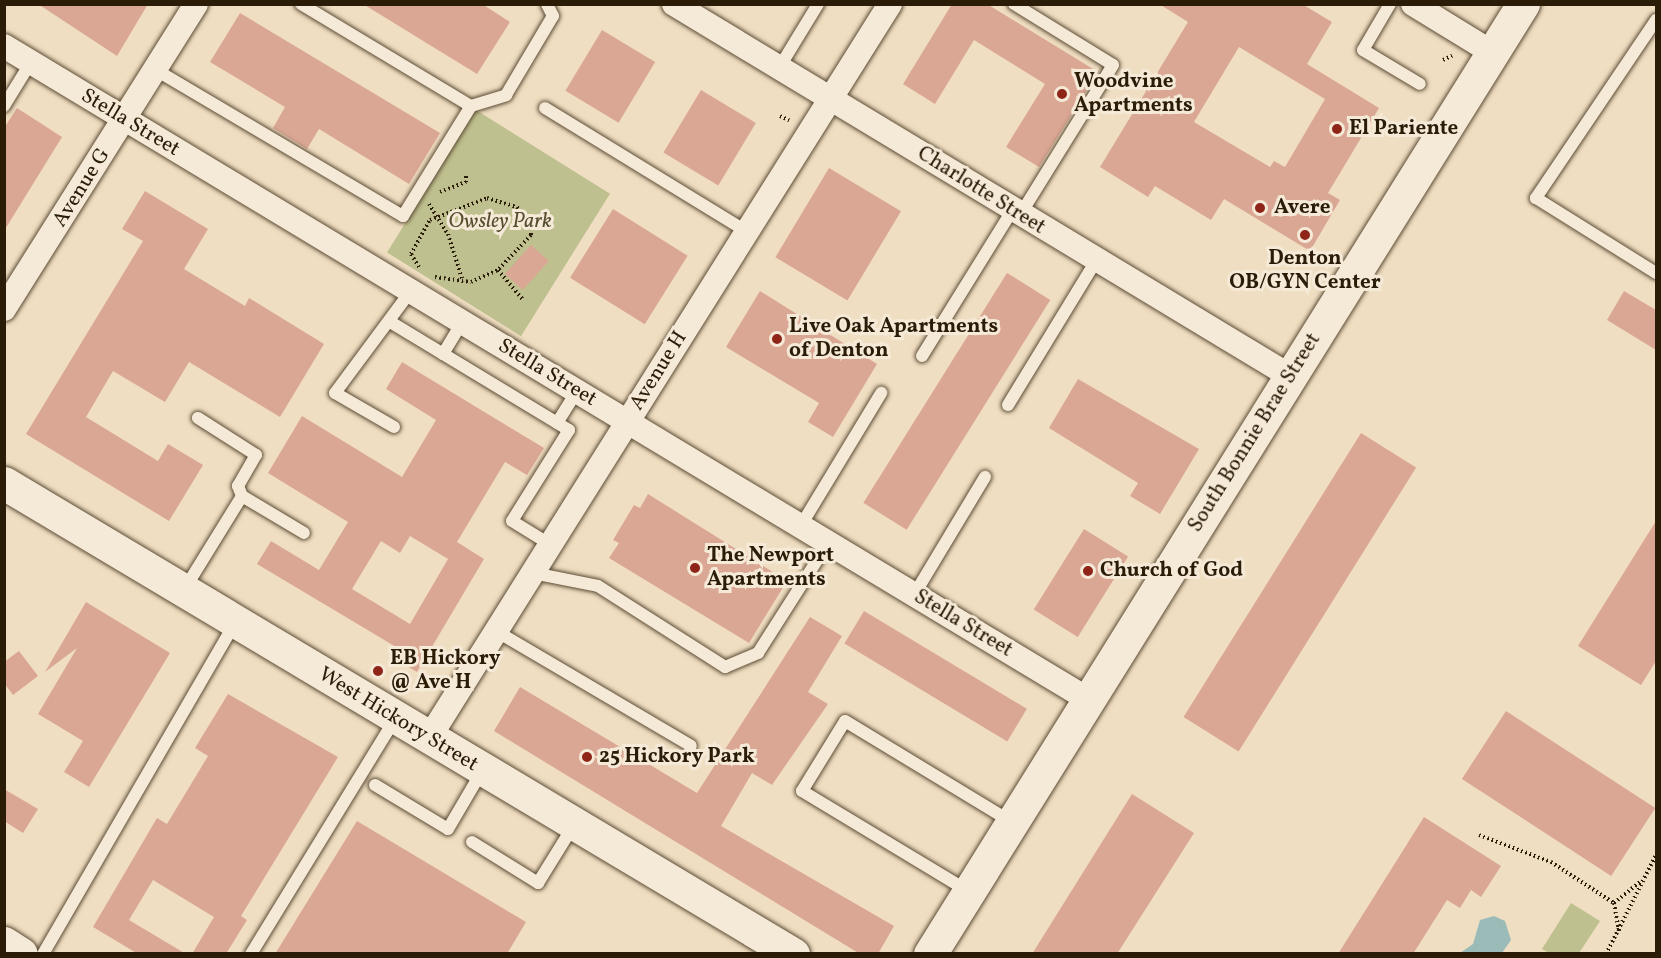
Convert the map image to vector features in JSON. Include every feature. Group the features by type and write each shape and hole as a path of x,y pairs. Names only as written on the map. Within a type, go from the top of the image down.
{"main road":[{"name":"South Bonnie Brae Street","path":"930,954 1523,4"},
{"name":"West Hickory Street","path":"4,483 793,954"},
{"path":"4,943 21,954"}],"street":[{"name":"Avenue G","path":"4,309 196,4"},
{"name":"Charlotte Street","path":"674,4 1016,213 1290,376"},
{"name":"Avenue H","path":"429,738 890,4"},
{"path":"1413,4 1493,53"},
{"name":"Stella Street","path":"4,46 1089,699"}],"lane":[{"path":"301,4 471,106"},
{"path":"156,70 403,216 471,106 506,95 553,16 548,4"},
{"path":"779,68 818,4"},
{"path":"922,356 1113,65 1014,4"},
{"path":"1390,4 1363,50 1420,84"},
{"path":"1655,270 1536,198 1656,20"},
{"path":"4,106 9,89 31,62"},
{"path":"544,108 747,232"},
{"path":"1008,405 1096,261"},
{"path":"394,427 335,393 392,323 410,292"},
{"path":"442,354 462,322"},
{"path":"392,323 569,430 512,521 550,545"},
{"path":"557,423 577,391"},
{"path":"800,527 881,393"},
{"path":"198,418 256,454 238,486 242,496 304,532"},
{"path":"914,595 985,477"},
{"path":"183,591 242,496"},
{"path":"533,573 598,586 725,667 758,653 828,543"},
{"path":"43,954 235,622"},
{"path":"496,631 691,746"},
{"path":"251,954 395,718"},
{"path":"969,892 802,791 844,721 1012,823"},
{"path":"375,785 448,829 483,770"},
{"path":"472,842 538,883 575,824"}],"path":[{"path":"1443,60 1452,56"},
{"path":"780,116 789,120"},
{"path":"463,282 439,215 425,201 466,182 466,175"},
{"path":"487,198 517,207 529,218 531,235 498,270 463,282 435,278 411,254 417,237 439,215 487,198"},
{"path":"498,270 522,299"},
{"path":"1479,835 1551,862 1614,903 1619,932"},
{"path":"1606,954 1656,855"},
{"path":"1614,903 1644,877"}],"green space":[{"name":"Owsley Park","path":"476,110 610,194 521,336 387,252"},
{"path":"1571,903 1600,921 1579,953 1549,953 1542,949"}],"water":[{"path":"1494,916 1505,921 1511,940 1502,953 1460,953 1473,944 1480,920"}],"building":[{"path":"38,4 148,4 117,56"},
{"path":"363,4 482,4 510,22 477,74"},
{"name":"Woodvine Apartments","path":"952,4 987,4 1098,72 1039,167 1006,147 1045,84 974,40 935,104 903,84"},
{"path":"1159,4 1302,4 1332,22 1307,64 1379,108 1328,193 1340,200 1310,251 1224,199 1211,220 1155,186 1148,197 1100,167 1188,22","holes":["1239,47 1325,99 1285,167 1274,161 1270,167 1194,122"]},
{"path":"240,13 440,133 409,184 319,129 307,149 273,128 285,107 210,62"},
{"path":"602,30 655,62 619,123 565,91"},
{"path":"701,90 756,123 718,186 663,153"},
{"path":"17,108 62,137 4,231 4,128"},
{"path":"829,168 901,211 847,300 775,257"},
{"path":"145,191 208,229 184,269 245,306 249,298 324,344 280,417 189,362 165,402 113,371 86,417 158,461 168,444 203,465 169,521 26,434 143,241 122,229"},
{"path":"613,209 688,256 645,324 570,278"},
{"path":"531,245 549,261 523,290 505,274"},
{"path":"1007,273 1050,300 907,530 863,503"},
{"path":"760,291 877,364 833,437 808,422 819,403 726,347"},
{"path":"1624,291 1656,310 1656,350 1607,320"},
{"path":"402,362 544,448 527,475 505,462 457,542 484,559 417,672 390,656 396,647 257,564 271,541 319,570 348,522 268,473 302,416 402,477 436,420 386,389","holes":["410,536 448,559 410,624 352,589 381,541 400,553"]},
{"path":"1078,379 1199,449 1160,514 1130,496 1138,483 1049,428"},
{"path":"1361,433 1416,467 1239,752 1183,717"},
{"name":"The Newport Apartments","path":"648,494 787,581 749,643 609,558 619,543 613,540 634,505 640,508"},
{"path":"1656,521 1656,661 1641,685 1578,646"},
{"name":"Church of God","path":"1084,529 1128,557 1078,637 1034,610"},
{"path":"86,602 170,653 89,787 64,772 83,741 38,714 77,648 45,672"},
{"path":"864,611 1027,709 1007,741 844,644"},
{"path":"810,617 842,636 808,692 828,704 772,785 752,773 721,826 894,926 878,954 860,954 494,731 520,687 697,793"},
{"path":"19,651 38,676 13,695 4,683 4,662"},
{"path":"228,694 338,757 241,916 247,920 226,954 192,954 214,917 153,880 129,920 186,954 138,954 93,927 157,818 167,824 208,756 195,748"},
{"path":"1506,711 1655,808 1611,876 1462,779"},
{"path":"4,789 38,809 23,833 4,821"},
{"path":"1132,794 1194,833 1117,954 1032,954"},
{"path":"1424,817 1501,866 1481,897 1471,890 1460,908 1447,900 1413,954 1338,954"},
{"path":"357,821 526,922 507,954 275,954"}],"place":[{"name":"Woodvine Apartments","path":"1062,94"},
{"name":"El Pariente","path":"1337,129"},
{"name":"Avere","path":"1260,208"},
{"name":"Denton OB/GYN Center","path":"1305,235"},
{"name":"Live Oak Apartments of Denton","path":"777,339"},
{"name":"The Newport Apartments","path":"695,568"},
{"name":"Church of God","path":"1088,571"},
{"name":"EB Hickory @ Ave H","path":"378,671"},
{"name":"25 Hickory Park","path":"587,757"}]}
